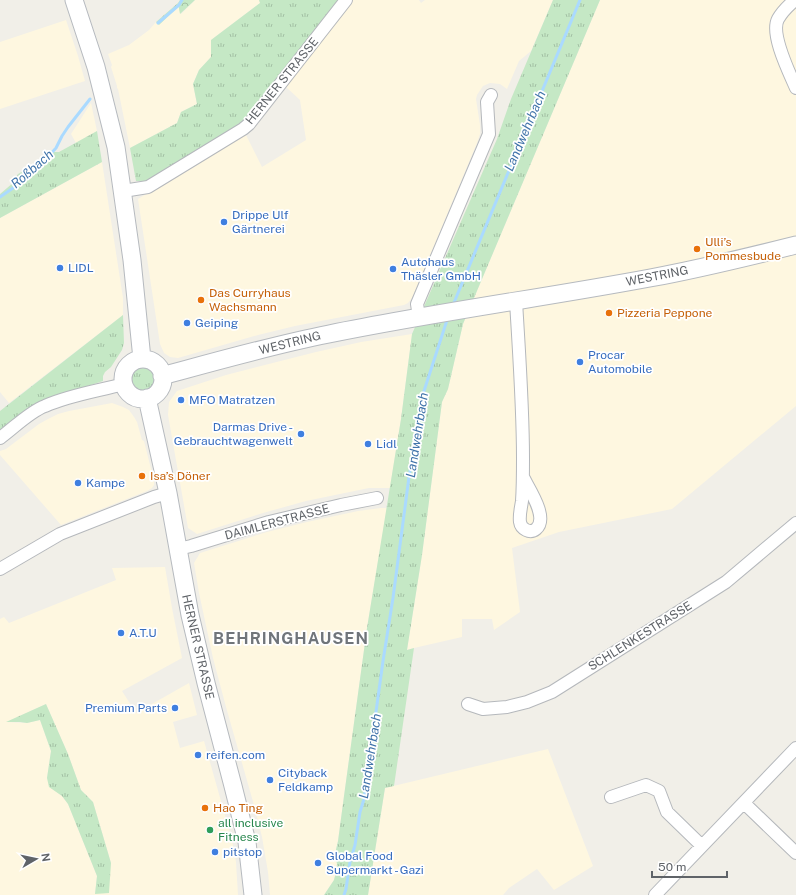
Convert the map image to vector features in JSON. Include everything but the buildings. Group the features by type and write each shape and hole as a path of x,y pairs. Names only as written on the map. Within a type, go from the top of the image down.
{"main road":[{"path":"74,0 103,92 116,147 132,260 142,359"},
{"name":"WESTRING","path":"162,376 328,334 423,316 651,278 723,263 796,245"},
{"path":"142,359 154,362 162,376 162,383 158,392 147,398 139,399 128,393 125,388 123,374 127,366 134,361 142,359"},
{"name":"HERNER STRASSE","path":"147,398 168,493 190,616 247,842 253,895"}],"street":[{"name":"HERNER STRASSE","path":"123,191 148,187 249,124 346,0"},
{"path":"795,0 784,10 777,20 776,33 780,50 796,88"},
{"path":"423,316 417,304 489,134 487,102 491,95"},
{"path":"516,300 523,415 523,477"},
{"path":"0,438 29,415 44,406 124,384"},
{"path":"0,568 60,534 154,497 168,493"},
{"name":"DAIMLERSTRASSE","path":"178,549 269,522 377,498"},
{"name":"SCHLENKESTRASSE","path":"468,704 483,709 507,707 528,702 552,692 726,582 796,523"},
{"path":"655,895 796,748"},
{"path":"611,797 646,785 659,791 667,812 702,846"},
{"path":"744,803 796,853"}],"shaded area":[{"path":"195,0 259,0 260,3 211,40 211,57 199,70 193,84 197,104 181,112 177,123 130,148 118,89 108,54 129,45 149,30 156,22 159,24 179,6 181,14"},
{"path":"352,0 419,0 421,3 425,0 553,0 531,51 519,61 507,89 500,84 490,83 483,86 477,95 476,99 480,134 412,298 408,303 295,326 178,358 170,357 164,353 160,344 138,199 244,135 246,135 262,167 306,140 300,100 285,86"},
{"path":"600,0 796,0 796,406 672,509 559,532 512,548 520,612 494,630 492,619 462,619 462,637 407,650 422,555 442,402 448,389 463,324"},
{"path":"66,20 85,81 0,109 0,42"},
{"path":"91,103 97,131 76,143 71,134"},
{"path":"102,162 123,298 123,315 9,403 0,392 0,218"},
{"path":"412,334 390,488 369,488 306,501 197,534 188,528 168,415 169,402 177,391 226,375 316,352 361,342"},
{"path":"112,403 129,410 137,422 142,440 144,441 154,485 147,491 61,525 0,455 0,451 6,449 39,424 58,414"},
{"path":"387,508 367,628 338,841 335,853 337,864 334,880 324,895 270,895 262,837 213,658 194,563 200,553 267,532 358,511"},
{"path":"165,567 182,658 122,691 136,713 189,683 197,715 173,722 180,748 204,741 232,840 236,862 238,895 0,895 0,619 4,617 9,623 116,580 112,568","holes":["46,704 68,754 81,790 93,802 111,863 95,894 97,876 68,804 62,796 53,789 47,778 51,751 40,720 27,723 7,722"]},
{"path":"548,749 593,866 554,890 537,869 509,888 503,895 368,895 385,788"}],"green space":[{"path":"180,0 195,0 180,14 178,3"},
{"path":"259,0 339,0 241,124 146,181 136,181 130,148 177,123 181,112 197,104 193,84 199,70 211,57 211,40 260,3"},
{"path":"553,0 600,0 463,324 448,389 442,402 422,555 407,650 414,648 394,786 385,788 368,895 324,895 334,880 336,872 337,864 335,854 367,628 401,419 412,334 497,139 511,99"},
{"path":"178,3 179,6 159,25 156,22"},
{"path":"97,131 102,162 0,218 0,194 14,182 18,174 34,165 50,152 59,152"},
{"path":"123,315 124,343 122,350 111,367 105,372 103,381 45,400 0,431 0,411"},
{"path":"143,365 153,370 158,380 153,390 143,395 133,390 128,380 133,370"},
{"path":"46,704 68,754 81,790 93,802 111,863 109,893 95,894 97,876 68,804 62,796 49,787 47,778 51,751 40,720 27,723 6,722"}],"waterway":[{"name":"Roßbach","path":"158,23 179,5 182,0"},
{"name":"Landwehrbach","path":"453,305 580,0"},
{"name":"Roßbach","path":"0,197 13,188 35,166 44,161 56,148 68,127 90,99"},
{"name":"Landwehrbach","path":"344,895 350,862 355,845 360,812 364,799 409,477 424,391 448,317"}],"place":[{"name":"Drippe Ulf Gärtnerei","path":"224,222"},
{"name":"Ulli’s Pommesbude","path":"697,249"},
{"name":"LIDL","path":"60,268"},
{"name":"Autohaus Thäsler GmbH","path":"393,269"},
{"name":"Das Curryhaus Wachsmann","path":"201,300"},
{"name":"Pizzeria Peppone","path":"609,313"},
{"name":"Geiping","path":"187,323"},
{"name":"Procar Automobile","path":"580,362"},
{"name":"MFO Matratzen","path":"181,400"},
{"name":"Darmas Drive - Gebrauchtwagenwelt","path":"301,434"},
{"name":"Lidl","path":"368,444"},
{"name":"Isa’s Döner","path":"142,476"},
{"name":"Kampe","path":"78,483"},
{"name":"A.T.U","path":"121,633"},
{"name":"Premium Parts","path":"175,708"},
{"name":"reifen.com","path":"198,755"},
{"name":"Cityback Feldkamp","path":"270,780"},
{"name":"Hao Ting","path":"205,808"},
{"name":"all inclusive Fitness","path":"210,830"},
{"name":"pitstop","path":"215,852"},
{"name":"Global Food Supermarkt - Gazi","path":"318,863"}],"district":[{"name":"BEHRINGHAUSEN","path":"291,638"}]}
